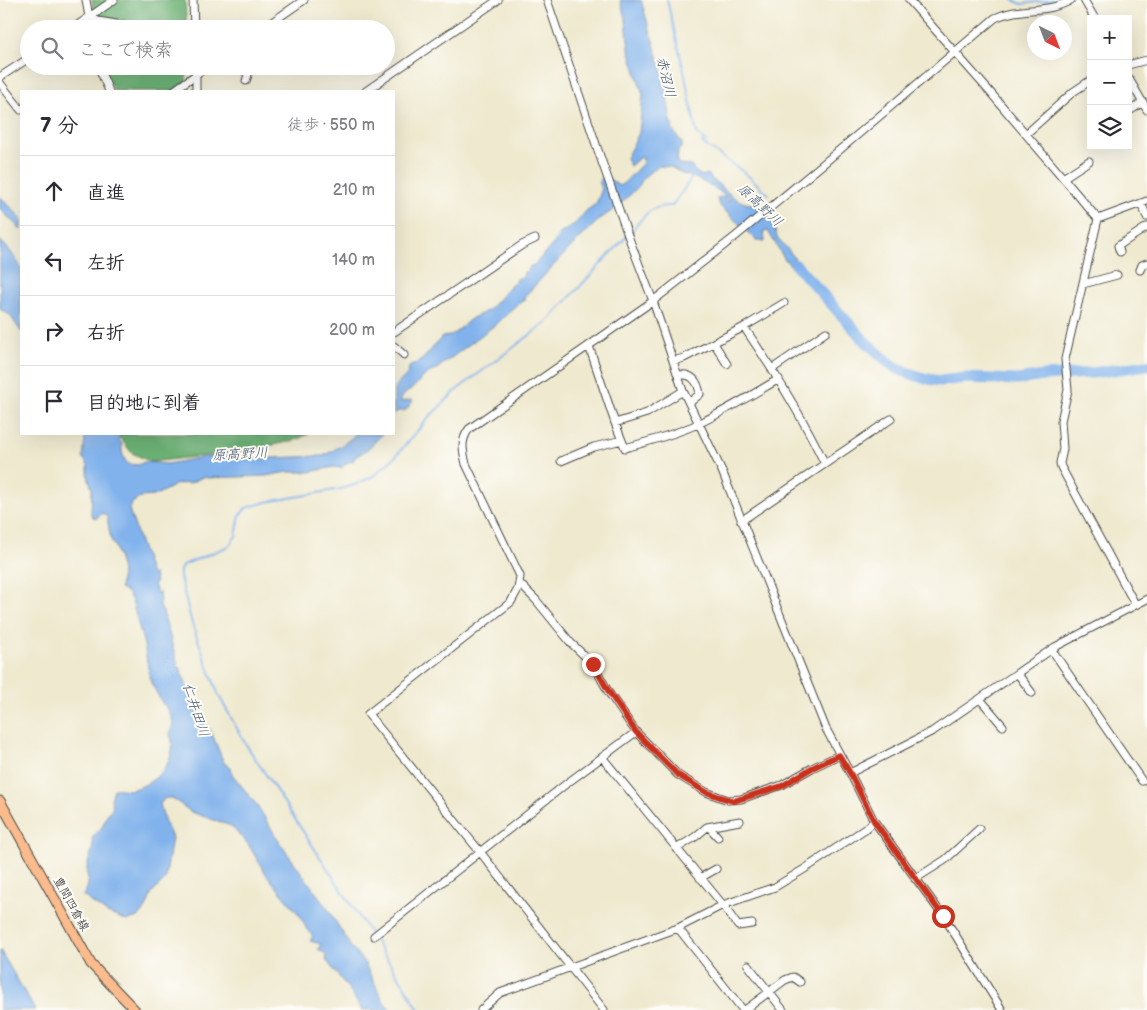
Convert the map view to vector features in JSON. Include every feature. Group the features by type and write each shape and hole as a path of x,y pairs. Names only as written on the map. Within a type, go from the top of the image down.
{"main road":[{"name":"豊間四倉線","path":"0,801 91,964 134,1010"}],"street":[{"path":"86,0 89,17"},
{"path":"87,20 114,0"},
{"path":"193,0 194,20"},
{"path":"275,20 304,0"},
{"path":"395,71 498,0"},
{"path":"547,0 683,391 722,471 826,729 874,821 946,920 1002,1010"},
{"path":"909,0 1098,219"},
{"path":"604,1010 481,853 368,714 511,602 518,589 520,576 466,464 462,445 464,436 468,429 653,301 736,236 984,26 1002,14 1013,11 1050,8 1071,0"},
{"path":"1084,0 1093,15"},
{"path":"89,17 96,20"},
{"path":"1132,64 1147,60"},
{"path":"0,77 20,64"},
{"path":"102,75 109,90"},
{"path":"174,90 196,75"},
{"path":"196,75 196,90"},
{"path":"246,81 248,75"},
{"path":"367,90 389,75"},
{"path":"0,82 20,109"},
{"path":"1026,134 1073,92 1087,83"},
{"path":"1132,84 1147,110"},
{"path":"1132,109 1143,102"},
{"path":"1063,178 1089,161"},
{"path":"1098,219 1144,202 1147,216"},
{"path":"1098,219 1065,359 1068,390 1060,421 1063,449 1060,463 1135,604"},
{"path":"1120,252 1118,246 1147,226"},
{"path":"395,331 522,245 535,239"},
{"path":"1140,270 1142,265 1147,262"},
{"path":"1083,284 1117,275"},
{"path":"673,361 684,358 714,343 784,303"},
{"path":"744,327 779,379 810,432 825,464"},
{"path":"772,369 826,332"},
{"path":"714,343 727,364"},
{"path":"590,346 625,448 672,434 721,413 779,379"},
{"path":"395,347 404,355"},
{"path":"678,374 694,378 700,392 699,396 689,402"},
{"path":"615,423 647,412 683,391"},
{"path":"741,521 891,419"},
{"path":"560,461 594,447 622,440"},
{"path":"519,583 536,600 571,643 593,664 636,732 678,775 706,792 728,800 741,799 782,786 839,755"},
{"path":"850,773 934,731 1052,650 1147,599"},
{"path":"1052,650 1142,780"},
{"path":"1017,673 1032,693"},
{"path":"980,699 1003,726"},
{"path":"374,936 636,732"},
{"path":"602,757 738,926 752,924"},
{"path":"676,849 709,827 740,821"},
{"path":"482,1010 500,994 678,928 723,905 775,886 806,868 868,827 874,821"},
{"path":"709,827 718,837"},
{"path":"915,879 945,860 979,829"},
{"path":"700,878 716,869"},
{"path":"678,928 744,1010 790,978 793,977 800,982"},
{"path":"748,964 783,1010"}],"green space":[{"path":"92,0 185,0 186,20 93,20"},
{"path":"106,75 187,75 186,90 113,90"},
{"path":"118,435 307,435 293,441 237,452 151,462 132,453"}],"water":[{"path":"620,0 641,0 663,75 673,125 672,129 682,143 682,147 678,151 677,162 680,165 691,166 702,176 708,174 710,178 736,199 748,204 755,204 773,222 777,237 799,266 813,280 785,260 768,231 764,231 765,242 756,240 721,207 717,198 721,197 728,201 730,199 718,190 671,167 659,166 646,175 637,188 616,208 600,219 570,248 525,296 524,300 499,322 435,370 425,375 401,398 402,402 413,401 405,411 398,411 395,413 395,387 408,373 409,367 423,359 442,337 451,335 471,319 488,310 497,302 506,289 510,289 510,285 514,284 518,278 523,278 524,272 534,265 555,242 558,235 576,223 587,210 596,204 602,189 599,181 604,175 619,186 643,163 643,157 630,166 626,158 639,133 643,95 629,49 626,21"},
{"path":"0,196 20,217 20,229 0,209"},
{"path":"0,240 20,266 20,330 10,315 0,309"},
{"name":"仁井田川","path":"83,435 120,435 122,452 128,464 138,465 144,462 167,464 205,457 234,456 247,459 323,456 354,435 381,435 367,449 356,456 353,461 348,462 341,468 334,467 310,472 288,472 266,476 203,477 190,483 177,484 154,496 141,497 132,503 129,509 151,575 154,574 156,582 154,584 157,593 160,592 159,605 163,612 177,661 199,717 204,725 210,729 224,763 231,767 232,774 259,808 280,843 330,912 351,947 364,962 384,1002 391,1010 362,1010 326,960 326,954 318,949 321,944 310,941 313,936 307,930 301,917 266,874 248,844 231,826 191,812 172,798 165,798 160,804 172,838 165,880 152,893 145,910 140,916 127,921 107,913 83,896 88,885 87,871 93,846 92,838 101,829 108,813 113,808 111,799 114,789 131,790 140,787 161,772 169,761 171,754 172,741 170,735 173,722 168,709 151,683 144,645 132,601 127,592 120,589 122,571 116,549 111,540 107,517 103,513 95,519 91,515 92,489 88,476 88,465 83,458 85,440"},
{"path":"0,950 35,1010 0,1010"}],"waterway":[{"path":"667,0 696,130 698,135 707,142"},
{"path":"1013,0 1022,4 1054,0"},
{"path":"704,140 702,143 745,173 768,194"},
{"path":"630,233 643,217 652,210 658,207 672,206 693,176"},
{"path":"419,1010 245,743 219,696 192,624 180,577 180,570 183,565 229,546 236,536 240,515 246,508 266,502 341,489 375,475 395,457 430,416 458,389 546,323 627,236"},
{"name":"原高野川","path":"796,265 863,339 889,363 900,370 923,378 940,381 966,378 1017,380 1092,373 1147,365"}],"route":[{"path":"593,664 636,732 678,775 706,792 734,801 782,786 839,755 874,821 943,916"}],"water label":[{"name":"赤沼川","path":"666,77"}]}
